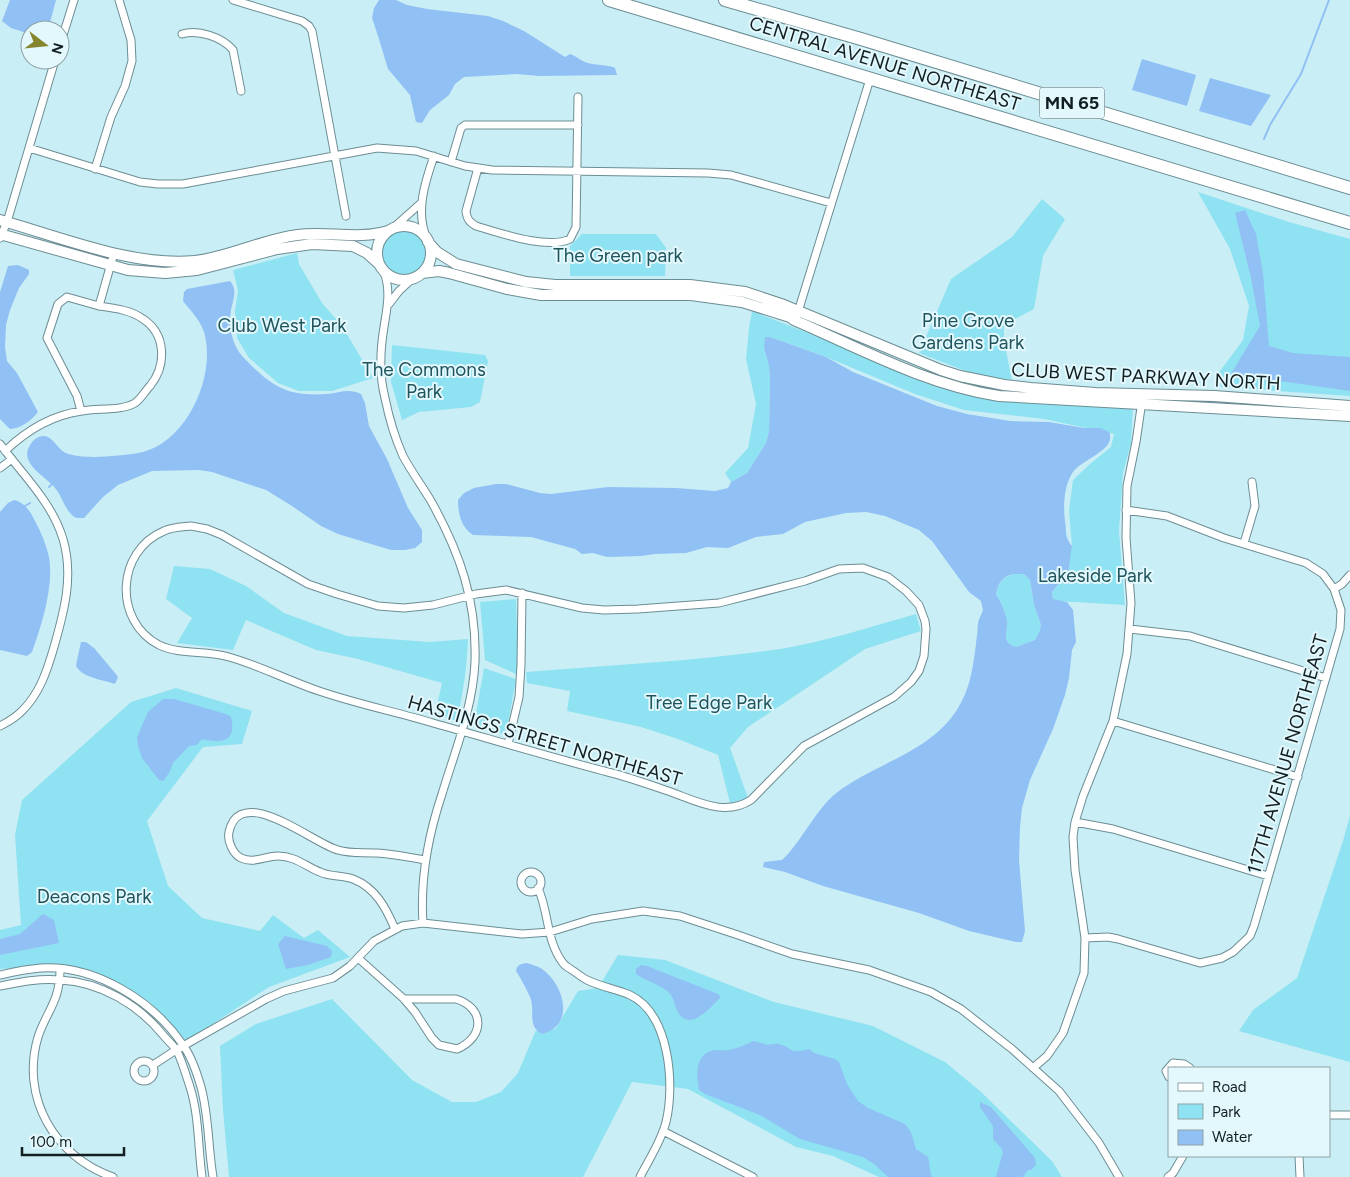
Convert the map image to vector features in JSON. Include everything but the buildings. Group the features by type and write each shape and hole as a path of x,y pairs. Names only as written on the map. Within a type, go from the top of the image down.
{"highway":[{"name":"CENTRAL AVENUE NORTHEAST","path":"609,0 1350,223"},
{"name":"CENTRAL AVENUE NORTHEAST","path":"725,0 861,39 1350,188"}],"street":[{"path":"68,20 74,0"},
{"path":"95,169 111,117 128,79 132,61 131,40 119,0"},
{"path":"233,0 293,18 309,26 312,31 346,216"},
{"path":"182,34 195,33 225,41 233,50 241,91"},
{"path":"52,70 1,235 128,270 144,272 181,272 213,267 277,249 322,244 352,246 367,253 397,280 412,279"},
{"path":"797,316 870,79"},
{"path":"478,168 466,211 470,222 476,226 513,237 557,244 570,239 576,227 578,97"},
{"path":"450,162 461,128 465,125 578,125"},
{"path":"29,148 140,182 183,184 377,148 416,151 450,162 492,170 708,173 731,175 831,203"},
{"path":"388,304 412,279 422,273 431,255 422,224 421,203 434,156"},
{"path":"421,203 391,229 379,242 377,249 381,267 387,280 388,304 381,363 385,398 393,430 404,456 431,502 454,548 465,576 473,618 475,663 471,694 462,731 441,796 425,860 423,871 423,923"},
{"path":"4,221 135,259 195,261 287,237 322,233 372,235 403,226 412,227 428,240"},
{"name":"CLUB WEST PARKWAY NORTH","path":"428,240 437,252 456,264 526,282 555,285 705,286 745,292 797,316 931,366 960,376 1004,385 1095,392 1214,396 1350,406"},
{"path":"99,306 114,253"},
{"path":"422,273 449,273 507,289 541,295 691,295 755,306 790,317 797,316 930,378 972,392 999,396 1350,416"},
{"path":"5,451 40,424 56,417 81,411 127,406 136,402 156,378 163,351 161,342 144,319 110,307 99,306 67,297 58,304 47,338 77,396 81,411"},
{"path":"1033,1068 1047,1056 1063,1032 1084,973 1085,938 1075,870 1075,822 1082,796 1113,721 1123,676 1130,629 1131,603 1126,538 1127,486 1136,442 1142,394"},
{"path":"0,444 42,498 57,524 66,554 68,586 63,618 46,674 22,711 0,726"},
{"path":"0,468 12,459"},
{"path":"1244,543 1255,506 1252,482"},
{"path":"1126,510 1168,516 1315,568 1323,574 1334,589 1342,584 1350,575"},
{"name":"HASTINGS STREET NORTHEAST","path":"470,595 433,605 404,608 378,606 308,584 222,535 207,528 191,526 165,530 151,538 132,559 126,586 127,605 132,618 139,628 158,644 171,649 201,651 229,657 322,692 618,775 705,805 729,808 742,806 765,786 804,746 894,697 911,682 919,671 924,656 926,629 919,605 906,590 888,577 863,568 839,568 804,581 719,603 638,609 604,610 582,608 522,593"},
{"name":"117TH AVENUE NORTHEAST","path":"1085,938 1108,937 1118,939 1200,962 1222,958 1242,945 1250,936 1298,777 1341,621 1341,610 1334,589"},
{"path":"470,595 506,590 522,593 522,665 519,697 508,744"},
{"path":"1130,629 1190,636 1326,678"},
{"path":"1113,721 1298,777"},
{"path":"395,929 382,901 366,886 352,879 320,872 301,861 289,858 278,856 253,861 239,857 230,844 228,837 230,827 240,816 255,812 290,825 323,845 340,851 380,853 425,860"},
{"path":"1075,822 1113,829 1268,876"},
{"path":"538,888 542,896 553,944 564,965 587,980 632,996 647,1008 658,1024 666,1045 668,1100 663,1131 640,1177"},
{"path":"153,1065 266,998 284,991 333,978 350,966 374,941 402,926 423,923 522,934 550,932 592,919 643,912 680,916 792,954 869,970 931,992 960,1009 1012,1049 1059,1091 1099,1143 1119,1177"},
{"path":"358,958 404,999 439,1045 458,1049 472,1040 478,1022 475,1012 470,1005 456,999 404,999"},
{"path":"0,974 42,968 60,969 88,975 107,981 127,992 147,1005 162,1019 184,1046 201,1087 206,1110 212,1177"},
{"path":"60,969 57,997 42,1029 36,1049 34,1077 37,1097 46,1120 68,1151 89,1167 113,1177"},
{"path":"0,986 35,979 86,984 124,1000 156,1026 176,1050 190,1087 195,1110 202,1177"},
{"path":"1170,1067 1173,1063 1184,1064 1188,1067"},
{"path":"1330,1115 1350,1115"},
{"path":"663,1131 753,1177"},
{"path":"1168,1177 1173,1173 1183,1157"},
{"path":"1299,1157 1300,1177"}],"green space":[{"path":"1198,192 1289,222 1350,239 1350,396 1221,387 1217,375 1243,340 1249,306 1230,249"},
{"name":"Pine Grove Gardens Park","path":"1042,199 1065,219 1043,256 1034,309 1004,325 1004,341 1012,380 976,375 919,353 951,279 1012,237"},
{"path":"400,230 408,230 417,234 423,240 427,253 423,266 417,272 408,276 400,276 391,272 385,266 381,257 381,249 385,240 391,234"},
{"name":"The Green park","path":"582,234 656,234 666,248 665,276 570,276 570,246"},
{"name":"Club West Park","path":"297,253 299,264 322,303 342,326 373,378 332,391 299,391 278,383 249,358 237,338 235,311 238,290 233,270"},
{"name":"Lakeside Park","path":"752,311 952,389 1013,402 1110,408 1133,404 1131,443 1123,473 1119,531 1125,605 1058,601 1053,599 1052,592 1062,581 1072,546 1069,511 1073,480 1111,447 1114,434 1044,419 964,410 915,394 826,357 770,337 764,348 770,378 769,431 766,443 747,473 731,482 725,473 748,448 756,404 746,359"},
{"name":"The Commons Park","path":"392,345 485,355 488,361 480,402 471,407 419,412 402,420 391,382"},
{"path":"174,566 210,569 246,586 284,613 347,636 430,642 468,639 467,660 457,721 435,714 442,683 358,659 316,650 246,620 233,650 177,643 192,618 166,599"},
{"name":"Lakeside Park","path":"1013,574 1024,574 1030,580 1034,605 1041,625 1035,640 1016,647 1011,645 1006,639 1006,617 996,595 1001,581"},
{"path":"516,599 518,675 485,660 480,602"},
{"name":"Tree Edge Park","path":"916,614 921,631 865,649 748,727 730,748 748,798 730,803 718,755 641,727 567,711 570,691 527,683 526,672 685,660 780,649 831,638"},
{"path":"484,668 516,679 506,735 474,725"},
{"name":"Deacons Park","path":"176,688 252,711 242,744 203,747 147,821 168,886 202,918 260,931 273,915 304,938 318,930 350,957 269,987 190,1039 185,1040 149,1002 105,977 35,967 0,969 0,930 21,925 15,835 22,800 131,702"},
{"path":"1350,816 1350,1062 1239,1031 1253,1010 1297,978"},
{"path":"618,955 665,960 774,1002 873,1026 945,1062 980,1091 1052,1161 1062,1177 879,1177 833,1156 796,1147 688,1089 632,1082 583,1177 229,1177 220,1046 256,1024 332,999 412,1080 452,1102 476,1102 501,1092 518,1073 536,1030 542,1034 556,1028 578,991 598,988"}],"water":[{"path":"10,0 56,0 51,20 20,20 20,31 11,28 2,21"},
{"path":"379,0 396,0 407,5 427,9 488,16 524,31 565,57 570,54 588,63 613,67 617,75 539,76 517,74 464,77 455,84 449,95 430,110 422,123 416,122 410,95 388,69 372,18 374,8"},
{"path":"1142,59 1196,75 1187,106 1132,90"},
{"path":"1210,78 1271,95 1251,126 1199,111"},
{"path":"1245,210 1256,234 1263,273 1269,346 1293,353 1350,357 1350,391 1287,382 1229,377 1260,326 1251,278 1235,213"},
{"path":"18,265 29,270 29,274 19,288 10,310 6,325 5,347 7,361 17,373 38,412 26,423 10,429 0,419 0,292 8,266"},
{"path":"230,281 234,288 234,299 230,322 236,347 243,357 262,375 280,388 301,394 327,394 348,391 361,394 365,403 369,426 387,459 408,508 422,530 422,542 415,548 391,550 338,534 321,526 266,490 212,472 199,470 152,471 118,485 103,497 84,518 77,518 69,511 55,488 31,465 27,453 29,447 36,438 43,436 51,439 66,453 91,457 138,453 155,447 170,437 183,423 194,406 206,368 207,350 204,332 198,320 183,301 184,292 187,289"},
{"path":"765,337 770,337 826,357 853,372 937,406 967,414 1010,421 1049,422 1084,428 1100,428 1109,432 1108,444 1073,472 1065,495 1066,534 1072,546 1068,573 1052,592 1053,599 1067,602 1073,610 1076,642 1072,650 1065,695 1053,729 1030,780 1022,808 1019,860 1025,931 1022,942 969,931 919,913 763,867 764,862 782,860 788,854 835,794 850,783 918,747 933,736 947,723 963,700 973,663 978,622 983,610 981,601 969,592 932,541 919,530 885,516 866,512 846,513 805,522 783,534 756,537 728,548 707,547 686,553 607,557 593,553 582,554 575,549 531,537 473,535 461,520 458,500 464,493 474,488 496,484 506,484 551,494 608,487 676,488 715,491 728,488 731,482 747,473 766,443 769,431 770,378 764,348","holes":["1013,574 1024,574 1030,580 1034,605 1041,625 1035,640 1016,647 1011,645 1006,639 1006,617 996,595 999,584 1003,579"]},
{"path":"14,500 24,505 33,518 46,547 50,568 50,580 43,617 32,652 27,656 0,650 0,512 8,503"},
{"path":"81,642 86,642 94,648 115,673 118,677 115,684 92,678 78,669 76,665"},
{"path":"163,699 174,699 226,714 231,717 232,732 230,736 222,741 202,739 197,745 189,746 173,763 163,781 159,780 142,758 137,737 148,712"},
{"path":"43,914 54,920 59,943 0,955 0,939 20,934"},
{"path":"285,936 327,946 332,951 331,957 308,965 286,969 278,944"},
{"path":"527,963 540,968 550,976 561,994 563,1014 559,1023 552,1030 542,1034 534,1026 532,1002 516,971 518,966"},
{"path":"641,965 718,994 721,997 700,1016 688,1020 683,1018 677,1010 672,996 658,985 636,974 636,969"},
{"path":"753,1041 767,1045 783,1045 794,1051 809,1049 814,1053 839,1062 847,1084 858,1101 868,1108 905,1124 911,1132 916,1149 928,1157 932,1177 888,1177 863,1157 800,1139 760,1115 699,1090 697,1072 700,1060 704,1055 715,1050 737,1048"},
{"path":"980,1102 991,1107 1035,1158 1036,1165 1031,1170 1028,1170 1023,1177 996,1177 1003,1152 993,1139 993,1126 980,1107"}],"waterway":[{"path":"1264,139 1270,125 1301,74 1329,0"},
{"path":"49,487 52,484"},
{"path":"25,506 30,503"}]}
